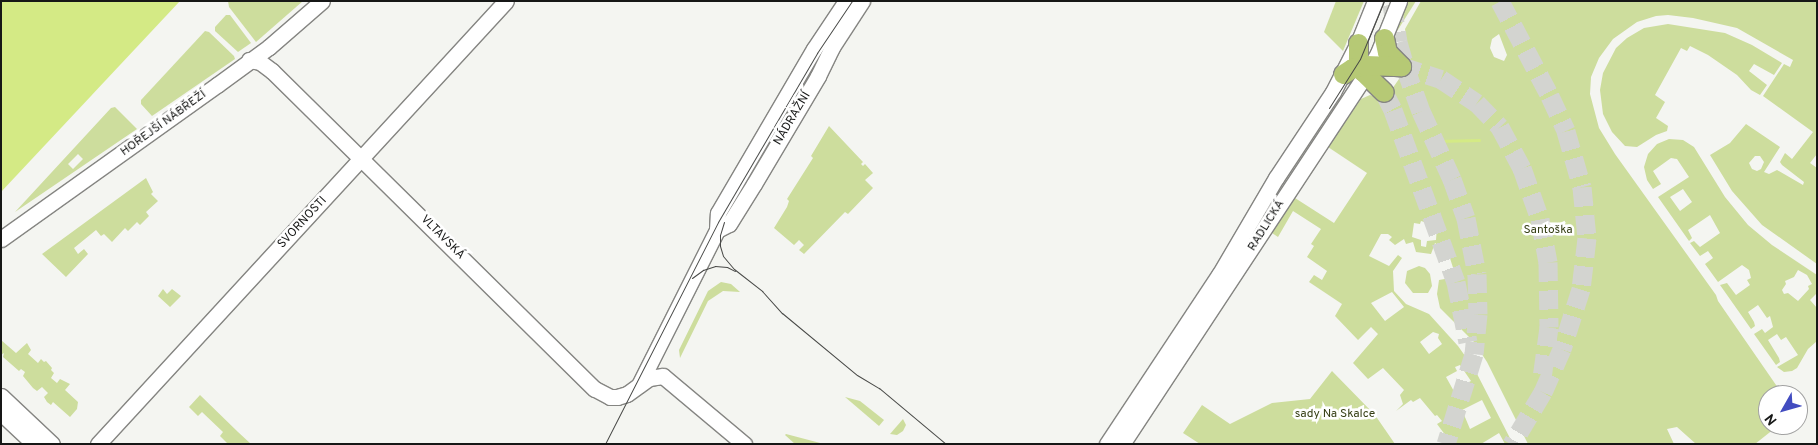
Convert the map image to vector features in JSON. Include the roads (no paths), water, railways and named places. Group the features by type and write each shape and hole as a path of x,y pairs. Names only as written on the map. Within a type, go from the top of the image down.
{"highway":[{"path":"1360,70 1401,66 1387,52 1384,38"},
{"path":"1358,43 1360,70 1384,92"}],"main road":[{"name":"HOŘEJŠÍ NÁBŘEŽÍ","path":"1,239 269,47 322,1"},
{"name":"SVORNOSTI","path":"98,444 362,160 506,1"},
{"name":"NÁDRAŽNÍ","path":"639,386 717,230 718,213 814,49 846,1"},
{"name":"NÁDRAŽNÍ","path":"717,230 729,224 818,76 832,47 862,1"},
{"path":"1358,43 1375,1"},
{"name":"RADLICKÁ","path":"1107,444 1219,275 1276,178 1384,38 1399,1"},
{"name":"VLTAVSKÁ","path":"249,60 265,66 593,388 610,397 617,398 639,386"},
{"name":"RADLICKÁ","path":"1122,444 1360,70"},
{"path":"664,337 662,362 666,377 744,444"},
{"path":"639,386 654,376 666,377"},
{"path":"1,396 52,444"},
{"path":"1,413 34,444"}],"waterway":[{"path":"1437,141 1479,140"}],"tunnel":[{"path":"1500,1 1550,96 1566,131 1582,187 1587,238 1581,289 1562,349 1543,392 1512,444"},
{"path":"1392,4 1398,42 1405,67 1421,111 1452,179 1466,218 1477,274 1478,314 1474,354 1446,444"},
{"path":"1401,66 1441,79 1477,103 1500,127 1522,168 1540,219 1548,262 1549,327 1542,378"},
{"path":"1384,92 1393,110 1456,282 1468,342"}],"tram line":[{"path":"605,444 718,222 817,53 852,1"},
{"path":"1329,108 1360,59 1384,1"},
{"path":"724,222 720,235 720,246 723,256 734,269 762,291 782,313 857,375 879,388 946,444"},
{"path":"692,278 703,270 715,266 727,267 735,271"}],"park label":[{"name":"Santoška","path":"1548,231"},
{"name":"sady Na Skalce","path":"1335,415"}]}
